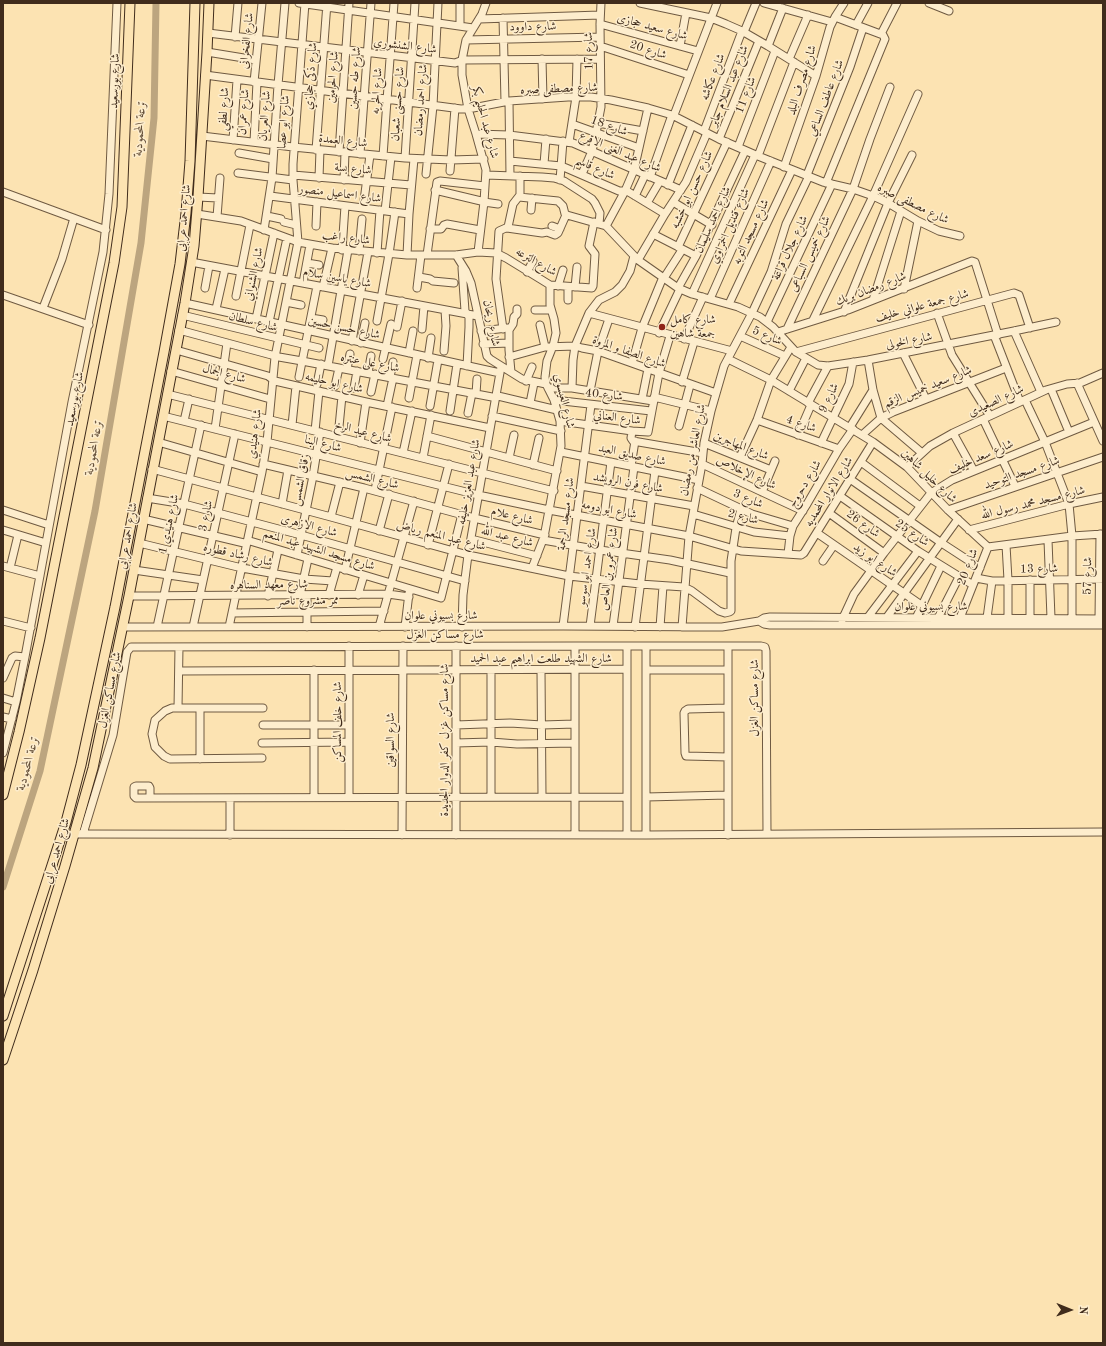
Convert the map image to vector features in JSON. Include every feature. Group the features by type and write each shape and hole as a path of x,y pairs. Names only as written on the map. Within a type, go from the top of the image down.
{"main road":[{"name":"شارع بورسعيد","path":"3,795 26,703 40,638 114,263 122,207 130,3"},
{"name":"شارع احمد عرابى","path":"3,1016 66,822 81,765 113,614 164,352 180,264 186,213 190,161 195,3"},
{"name":"شارع احمد عرابى","path":"3,1060 79,834 123,627 192,262 197,214 209,3"}],"street":[{"name":"شارع بورسعيد","path":"3,753 5,735 12,719 25,657 72,402 89,325 106,230 109,194 117,3"},
{"path":"235,36 238,3"},
{"name":"شارع الفخرانى","path":"256,82 256,60 262,3"},
{"name":"شارع العريان","path":"264,230 272,178 285,3"},
{"path":"303,3 349,6 371,13 473,28"},
{"name":"شارع ابو عصا","path":"298,242 294,200 293,147 302,44 303,3"},
{"name":"شارع طه حسين","path":"360,154 371,3"},
{"name":"شارع الحريه","path":"377,253 388,184 387,100 394,3"},
{"name":"شارع حسنى شعبان","path":"405,158 410,103 415,3"},
{"name":"شارع احمد رمضان","path":"426,174 433,106 438,3"},
{"path":"460,3 460,26"},
{"name":"شارع عبد الحليم بكر","path":"478,252 486,175 484,159 468,109 463,81 462,60 466,40 479,19 486,3"},
{"name":"شارع 17","path":"582,174 592,151 598,123 601,98 601,3"},
{"path":"640,3 663,5 686,13 710,18 743,32 776,50 816,76"},
{"path":"635,196 648,176 717,3"},
{"name":"شارع عكاشه","path":"599,300 615,292 622,286 636,258 686,182 743,32 756,3"},
{"path":"764,3 808,15 834,20 881,34 897,3"},
{"name":"شارع مصرف البلد","path":"784,167 834,20 844,3"},
{"name":"شارع عاطف الساعي","path":"808,176 850,67 860,27 868,3"},
{"path":"929,3 949,11"},
{"name":"شارع ذكى حجازي","path":"319,178 318,150 327,5"},
{"name":"شارع الحرمين","path":"344,180 342,152 343,94 349,6"},
{"path":"768,46 783,8"},
{"path":"680,46 686,13"},
{"path":"479,19 600,15"},
{"name":"شارع احمد سليمان","path":"692,294 756,156 808,15"},
{"path":"503,18 510,176"},
{"name":"شارع سعيد حجازى","path":"600,24 698,51"},
{"name":"شارع الشنشوري","path":"208,33 454,62 462,60 600,59"},
{"name":"شارع جلال قراعة","path":"768,322 829,183 885,39 881,34"},
{"name":"شارع داوود","path":"466,40 600,37"},
{"name":"شارع عبد السلام جابر","path":"719,139 759,41"},
{"name":"شارع 20","path":"600,46 689,75"},
{"name":"شارع 11","path":"659,333 679,288 712,225 776,50"},
{"path":"207,52 256,60"},
{"path":"542,59 543,99"},
{"path":"560,180 561,166 566,141 572,124 576,97 577,59"},
{"name":"شارع مصطفى صبره","path":"205,75 433,106 468,109 507,102 576,97 601,98 648,108 673,115 719,139 784,167 829,183 874,196 939,231 960,236"},
{"name":"شارع لطفي","path":"233,140 236,80"},
{"name":"شارع عمران","path":"254,142 256,82"},
{"name":"شارع خميس السباعى","path":"787,329 853,189 890,87"},
{"path":"813,320 874,196 918,94"},
{"path":"444,181 451,160 455,108"},
{"path":"572,388 574,346 589,313 599,300 593,288 595,254 589,246 600,224 625,191 634,170 648,108"},
{"path":"598,123 643,131"},
{"name":"شارع 18","path":"572,124 639,148"},
{"path":"668,185 692,125"},
{"name":"شارع عبد الغنى الاقرع","path":"476,134 509,135 566,141 681,190"},
{"name":"شارع العمدة","path":"202,136 387,157 451,160 484,159"},
{"path":"544,164 546,139"},
{"name":"شارع حسن ابو خشبه","path":"632,363 642,328 663,277 680,248 693,214 727,142"},
{"path":"239,153 273,159"},
{"path":"363,208 370,155"},
{"path":"844,312 888,203 912,155"},
{"path":"407,255 414,159"},
{"name":"شارع قاسم","path":"510,161 561,166 619,191 625,191 665,214"},
{"name":"شارع قنديل الحمراوي","path":"684,339 706,298 771,161"},
{"name":"شارع مسجد التوبه","path":"729,304 792,170"},
{"name":"شارع بسة","path":"238,173 272,178 319,178 411,185"},
{"path":"486,175 548,177 560,180 592,199 596,203 600,213 600,224"},
{"path":"507,228 513,204 519,197 520,176"},
{"name":"شارع العاشر من رمضان","path":"682,627 689,536 710,411 728,359 771,272 786,224 808,176"},
{"path":"217,217 220,178"},
{"path":"418,288 419,277 430,229 435,187 438,181 485,186"},
{"path":"647,203 660,181"},
{"path":"435,187 484,202 498,204"},
{"path":"3,192 106,230"},
{"name":"شارع اسماعيل منصور","path":"270,196 409,214"},
{"path":"198,197 218,198"},
{"path":"510,372 509,343 496,284 496,254 499,231 507,228 542,234 547,232 555,235 560,229 566,214 563,206 558,201 519,197"},
{"path":"531,210 532,198"},
{"path":"316,226 317,202"},
{"path":"673,202 712,225"},
{"name":"زقاق الشمس","path":"297,556 317,454 318,387 334,337 342,290 345,250 345,206"},
{"path":"873,300 901,210"},
{"path":"377,321 389,254 394,212"},
{"name":"شارع راغب","path":"197,214 232,219 298,242 359,252 407,255 456,255 478,252 496,254"},
{"path":"566,214 600,224"},
{"path":"267,216 296,225"},
{"path":"43,308 62,259 74,218"},
{"path":"359,252 362,219"},
{"path":"904,289 918,221"},
{"path":"430,229 441,230 444,225 447,224 480,230"},
{"name":"شارع الخولى","path":"600,224 636,258 679,288 692,294 729,304 752,313 768,322 794,349 818,365 828,366 868,360 1056,322"},
{"path":"236,296 250,225"},
{"path":"552,226 560,229"},
{"name":"شارع الشنواني","path":"256,319 274,233"},
{"path":"653,234 696,256"},
{"path":"269,322 287,238"},
{"name":"شارع هنيدي","path":"229,627 262,472 267,442 275,357 298,242"},
{"path":"303,283 310,244"},
{"path":"299,377 311,318 332,248"},
{"path":"352,341 368,252"},
{"name":"شارع الترعه","path":"496,254 506,258 550,285 593,288"},
{"name":"شارع ريحان","path":"456,255 471,283 483,344 488,358 500,370 510,372 526,381 547,386 572,388 642,399 654,399 710,411"},
{"path":"527,272 533,261"},
{"name":"شارع رمضان بريك","path":"778,332 813,320 844,312 971,261 975,262 987,300"},
{"name":"شارع ياسين سلام","path":"192,262 478,316"},
{"path":"307,263 320,265"},
{"path":"462,264 465,310 469,317 470,327 467,366"},
{"path":"205,288 209,266"},
{"path":"568,300 577,268"},
{"path":"216,309 225,269"},
{"path":"558,286 563,270"},
{"path":"419,277 433,281 454,283"},
{"name":"شارع العيسوي","path":"532,568 544,537 561,452 560,422 554,400 547,386 546,369 555,340 556,326 549,303 550,285"},
{"name":"شارع جمعة علواني خليف","path":"794,349 1014,293 1018,294 1030,328"},
{"path":"3,294 89,325"},
{"path":"987,300 1006,368 1022,401 1045,442 1069,504 1072,536 1072,618"},
{"path":"383,359 402,301"},
{"path":"286,302 301,305"},
{"name":"شارع حسن حسين","path":"185,303 428,358 467,366 500,370"},
{"path":"422,329 424,306"},
{"path":"444,351 446,326 445,310"},
{"path":"481,331 506,328 513,324 517,310"},
{"path":"535,310 551,310"},
{"path":"589,313 608,320 732,351"},
{"path":"937,313 947,345 986,417 1002,460 1015,486"},
{"name":"شارع سلطان","path":"182,315 278,340 319,348"},
{"path":"311,318 323,320"},
{"path":"590,391 598,351 608,320"},
{"path":"361,343 365,323"},
{"path":"540,325 545,347"},
{"name":"شارع على عنتره","path":"179,330 275,357 348,369 474,394 492,397 496,396 557,410"},
{"path":"409,353 413,331"},
{"path":"1014,331 1041,392"},
{"path":"651,411 659,373 670,336"},
{"name":"شارع 5","path":"740,336 785,356"},
{"path":"428,358 431,338"},
{"path":"682,382 694,342"},
{"path":"215,429 227,343"},
{"path":"483,344 509,343"},
{"name":"شارع الصفا و المروة","path":"509,356 545,347 574,346 598,351 716,393"},
{"path":"740,457 757,420 771,380 785,356 794,349"},
{"name":"شارع ابو حليمه","path":"176,350 268,376 275,381 296,386 318,387 342,396 366,402 490,428"},
{"path":"903,353 926,399"},
{"path":"348,369 350,354"},
{"path":"409,398 417,355"},
{"path":"371,356 372,392"},
{"path":"789,391 806,358"},
{"name":"شارع خليل شاهين","path":"728,359 771,380 874,442 907,466 931,494 988,547"},
{"path":"430,406 438,360"},
{"path":"868,360 873,390 881,418 922,453"},
{"path":"375,490 389,407 393,362"},
{"name":"شارع 9","path":"821,443 832,417 849,384 854,362"},
{"path":"450,411 457,364"},
{"path":"798,435 809,404 828,366"},
{"path":"526,381 532,367"},
{"path":"335,386 339,368"},
{"name":"شارع سعيد خميس الزقم","path":"862,435 881,418 893,412 1006,368"},
{"path":"642,399 648,369"},
{"name":"شارع عبد العزيز خليفه","path":"462,627 468,555 500,370"},
{"name":"شارع الجمال","path":"171,371 270,399"},
{"path":"354,388 357,371"},
{"name":"شارع الصعيدى","path":"907,466 940,440 986,417 1041,392 1077,383 1103,373"},
{"path":"468,413 478,379"},
{"path":"530,403 534,382"},
{"path":"1077,383 1103,439"},
{"path":"680,426 690,385"},
{"path":"292,425 296,386"},
{"path":"1051,389 1069,432"},
{"name":"شارع دحروج","path":"788,554 793,526 873,390"},
{"name":"شارع عيد الرخ","path":"167,394 554,491"},
{"path":"338,437 342,396"},
{"path":"184,421 189,399"},
{"name":"شارع 40","path":"554,400 651,411"},
{"path":"360,443 366,402"},
{"name":"شارع مسجد الرحمة","path":"563,626 591,405"},
{"name":"شارع العناني","path":"560,422 648,432 651,411"},
{"path":"403,453 412,412"},
{"name":"شارع البنا","path":"163,416 478,495"},
{"path":"423,458 431,416"},
{"path":"492,416 561,431"},
{"name":"شارع 4","path":"757,420 839,449"},
{"name":"شارع سعد خليف","path":"841,625 843,617 854,594 920,506 931,494 952,480 1094,422"},
{"name":"شارع هنيدي 1","path":"158,627 201,425"},
{"path":"632,431 632,440 635,441 702,452"},
{"path":"953,433 974,471"},
{"name":"شارع 3","path":"193,627 234,434"},
{"path":"509,458 514,435"},
{"path":"427,436 557,471"},
{"path":"533,465 538,438"},
{"name":"شارع عمرو بن العاص","path":"613,626 630,495 635,441"},
{"path":"158,442 262,472"},
{"name":"شارع الانوار المحمديه","path":"804,553 874,442"},
{"name":"شارع المهاجرين","path":"704,443 771,470"},
{"name":"شارع صديق العبد","path":"561,452 699,480"},
{"name":"شارع مسجد التوحيد","path":"948,510 1103,457"},
{"path":"762,492 775,461"},
{"name":"شارع احمد ابو سوسو","path":"590,626 611,462"},
{"path":"861,462 920,506"},
{"name":"شارع الشمس","path":"263,464 375,490 474,518"},
{"path":"428,545 449,464"},
{"name":"شارع الإخلاص","path":"702,464 802,511"},
{"name":"شارع عبد المنعم رياض","path":"152,469 306,510 453,552 569,576 684,588 722,612"},
{"path":"282,504 288,470"},
{"path":"635,627 655,471"},
{"path":"850,479 909,521 980,568"},
{"path":"331,517 340,482"},
{"name":"شارع فرن الرويشد","path":"581,486 694,506"},
{"path":"345,570 364,488"},
{"name":"شارع 3","path":"697,488 762,518 793,526"},
{"path":"379,531 389,494"},
{"name":"شارع ابو دومه","path":"478,495 689,536 748,552 801,555 804,553"},
{"name":"شارع 25","path":"840,496 941,566 959,577 975,581"},
{"name":"شارع مسجد محمد رسول الله","path":"969,530 1069,504 1103,497"},
{"name":"شارع الازهرى","path":"147,498 184,504 465,580"},
{"path":"379,627 414,500"},
{"path":"722,627 722,612 731,611 730,573 736,528 741,509"},
{"path":"3,510 49,524"},
{"name":"شارع 26","path":"829,513 884,553"},
{"path":"447,575 462,514"},
{"name":"شارع 2","path":"693,514 736,528 765,534 790,536"},
{"name":"شارع مسجد الشهيد عبد المنعم","path":"143,518 244,543 250,541 441,597 447,575"},
{"name":"شارع علام","path":"474,518 573,546 686,563 730,573"},
{"path":"887,617 958,519"},
{"path":"3,530 46,543"},
{"name":"شارع ابو زيد","path":"817,533 834,545 847,558 871,570 921,605"},
{"path":"988,547 1072,536 1102,534"},
{"name":"شارع 57","path":"1101,619 1102,534"},
{"path":"18,535 6,567 40,576"},
{"name":"شارع عبد الله","path":"471,539 537,556"},
{"path":"1048,540 1051,618"},
{"name":"شارع رشاد قطوره","path":"139,543 272,574 304,579 333,581"},
{"path":"823,561 834,545"},
{"path":"1006,545 1008,618"},
{"name":"شارع 20","path":"960,618 988,547"},
{"path":"268,596 278,550"},
{"path":"868,617 918,551"},
{"path":"307,627 307,612 303,595 304,579 308,559"},
{"path":"916,618 941,566"},
{"path":"330,595 337,567"},
{"path":"134,570 203,580"},
{"path":"358,595 364,575"},
{"path":"938,618 959,577"},
{"name":"شارع 13","path":"975,581 1101,579"},
{"path":"1030,580 1030,618"},
{"path":"987,618 992,581"},
{"path":"660,627 663,586"},
{"path":"405,627 410,589"},
{"name":"شارع معهد السناهره","path":"129,596 235,597 388,594 408,597"},
{"name":"ممر مشروع ناصر","path":"232,613 384,611"},
{"name":"شارع بسيوني علوان","path":"123,627 722,627 759,621 770,617 1101,619"},
{"path":"3,621 30,628"},
{"name":"شارع بسيوني علوان","path":"759,621 770,625 1103,625"},
{"name":"شارع مساكن الغزل","path":"79,834 113,735 128,650 133,647 349,646 761,646 766,649 767,834"},
{"name":"شارع خلف المساكن","path":"349,646 349,797"},
{"name":"شارع السواقين","path":"402,835 403,646"},
{"name":"شارع مساكن غزل كفر الدوار الجديدة","path":"456,646 456,835"},
{"path":"575,646 575,835"},
{"path":"627,646 627,835"},
{"path":"646,646 646,835"},
{"path":"728,646 728,835"},
{"path":"178,708 179,647"},
{"path":"3,678 4,670 14,657 25,657"},
{"name":"شارع الشهيد طلعت ابراهيم عبد الحميد","path":"179,671 627,669"},
{"path":"314,670 314,798"},
{"path":"491,670 491,797"},
{"path":"541,670 542,797"},
{"path":"646,670 728,670"},
{"path":"3,698 16,702"},
{"path":"262,758 170,759 164,756 155,747 152,741 152,734 155,720 165,711 178,708 263,708"},
{"path":"200,708 200,759"},
{"path":"728,708 688,709 684,713 686,756 728,758"},
{"path":"3,717 12,719"},
{"path":"456,725 510,723 542,725 575,724"},
{"path":"263,725 349,725"},
{"path":"262,743 349,742"},
{"path":"456,743 575,743"},
{"path":"646,797 728,795"},
{"path":"150,798 627,797"},
{"path":"230,798 230,835"},
{"path":"79,834 728,835 1103,832"}],"waterway":[{"name":"ترعة المحمودية","path":"3,887 40,771 95,511 141,243 154,118 156,3"}],"place":[{"name":"شارع كامل جمعة شاهين","path":"662,327"}]}
